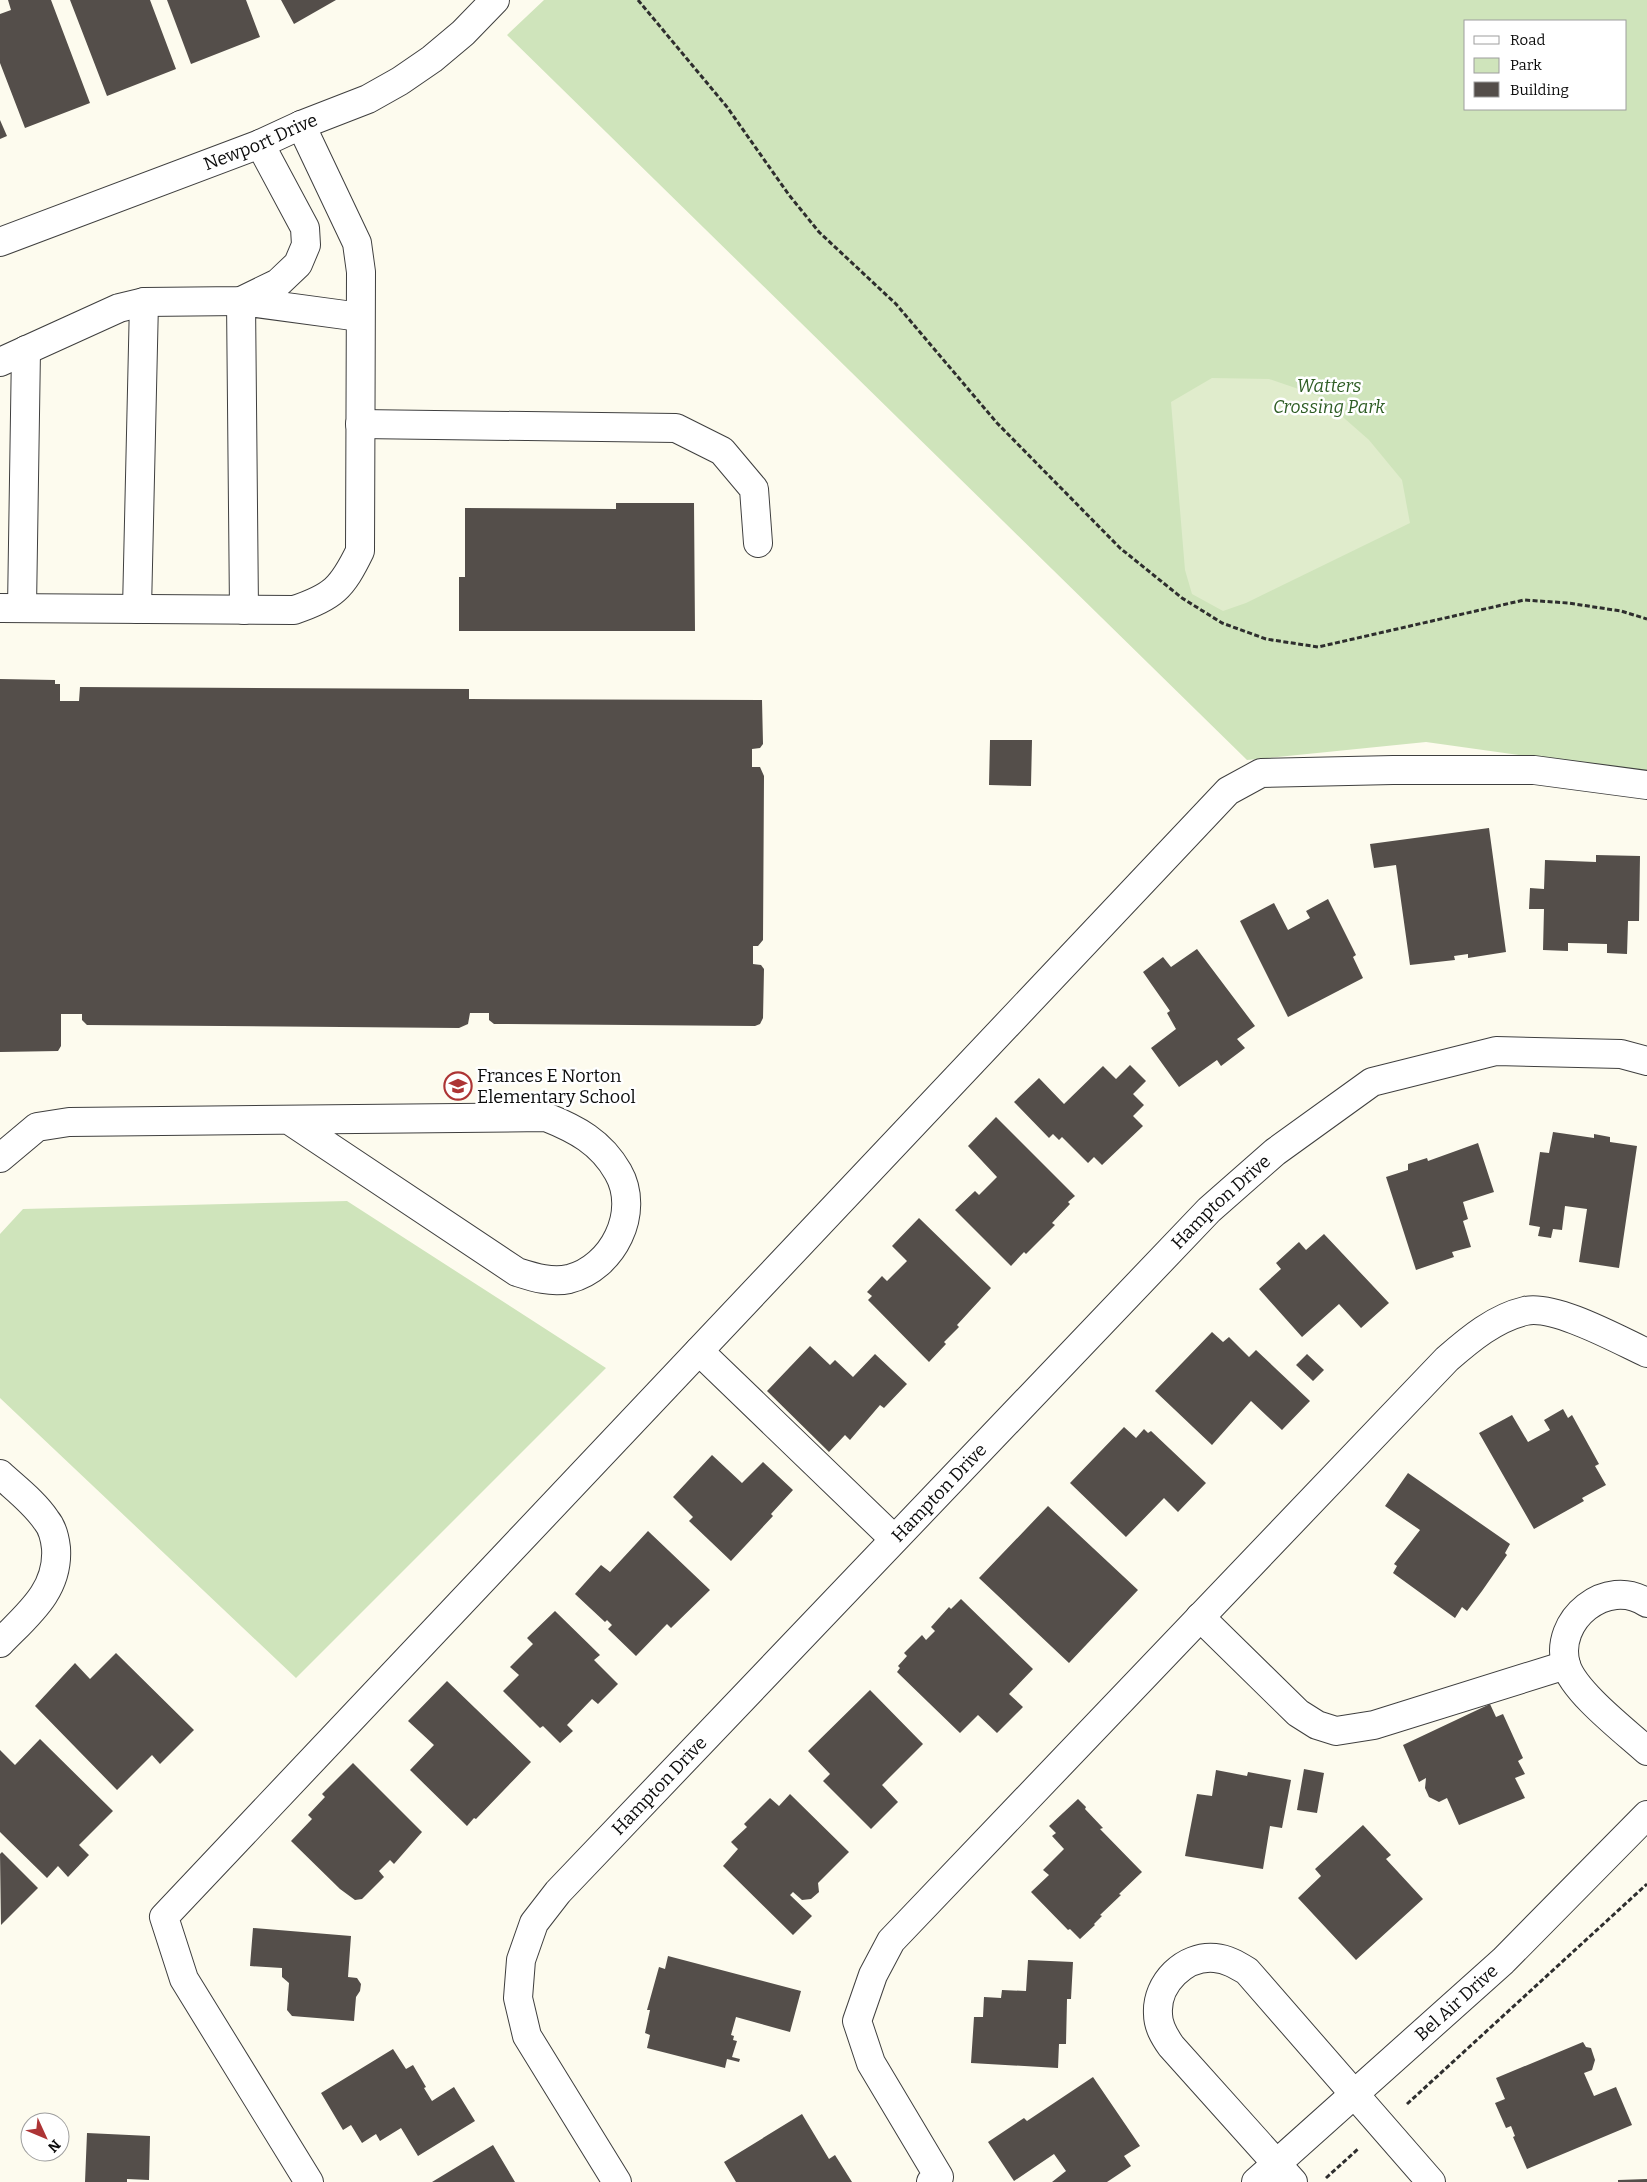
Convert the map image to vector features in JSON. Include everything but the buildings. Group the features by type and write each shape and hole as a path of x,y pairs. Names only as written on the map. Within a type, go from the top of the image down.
{"street":[{"name":"Newport Drive","path":"0,242 260,144 301,125 360,102 400,81 432,59 463,33 495,0"},
{"path":"26,350 11,608 294,610 323,600 347,578 360,551 361,272 357,244 301,125"},
{"path":"240,301 278,283 298,264 306,245 306,228 260,144"},
{"path":"0,362 119,308 144,302 240,301 360,317"},
{"path":"240,301 244,610"},
{"path":"137,609 144,302"},
{"path":"360,424 676,428 722,451 754,489 758,543"},
{"path":"309,2182 184,1979 164,1916 1228,791 1261,772 1393,770 1534,770 1647,786"},
{"name":"Hampton Drive","path":"617,2182 527,2036 518,1998 521,1960 534,1923 558,1892 1209,1210 1275,1152 1372,1082 1496,1051 1621,1054 1647,1061"},
{"path":"0,1158 37,1127 69,1122 546,1117 577,1130 599,1148 618,1172 627,1199 622,1228 613,1248 591,1268 569,1279 542,1280 517,1272 288,1120"},
{"path":"931,2182 940,2177 871,2064 857,2021 873,1975 891,1941 1447,1359 1500,1320 1527,1310 1550,1311 1647,1353"},
{"path":"699,1351 894,1539"},
{"path":"0,1474 47,1520 55,1541 57,1564 50,1586 37,1605 0,1643"},
{"path":"1647,1603 1627,1596 1609,1596 1592,1602 1578,1614 1568,1629 1564,1647 1566,1665 1573,1681 1647,1751"},
{"path":"1200,1617 1298,1713 1317,1725 1336,1731 1374,1725 1566,1665"},
{"name":"Bel Air Drive","path":"1256,2182 1285,2173 1355,2094 1503,1961 1647,1815"},
{"path":"1285,2173 1171,2046 1162,2031 1158,2013 1160,1996 1168,1980 1181,1967 1197,1959 1215,1958 1232,1962 1247,1971 1431,2182"}],"path":[{"path":"638,0 727,107 789,195 819,232 896,304 998,423 1120,548 1182,598 1222,623 1266,639 1318,647 1524,600 1612,609 1647,619"},
{"path":"1322,2182 1647,1884"}],"green space":[{"name":"Watters Crossing Park","path":"544,0 1647,0 1647,773 1426,742 1247,760 507,35"},
{"path":"1212,378 1269,379 1319,396 1369,440 1402,480 1410,523 1246,603 1223,611 1192,594 1185,570 1171,402"},
{"path":"347,1201 606,1368 296,1678 0,1398 0,1234 23,1209"}],"place":[{"name":"Frances E Norton Elementary School","path":"458,1086"}]}
